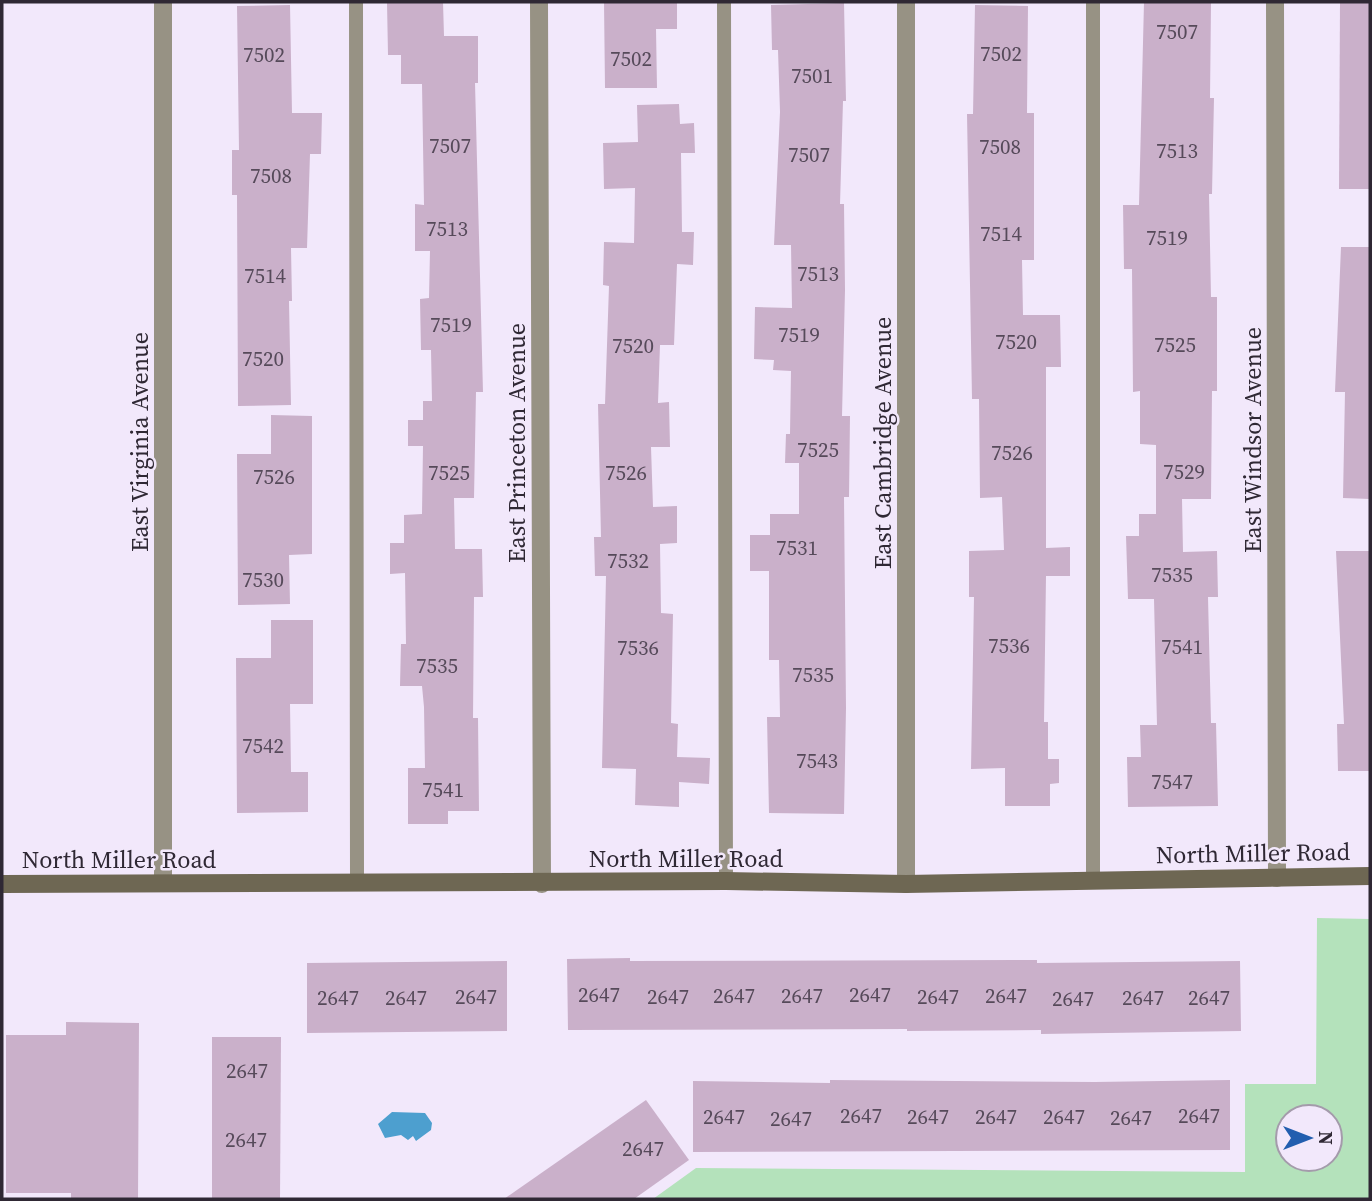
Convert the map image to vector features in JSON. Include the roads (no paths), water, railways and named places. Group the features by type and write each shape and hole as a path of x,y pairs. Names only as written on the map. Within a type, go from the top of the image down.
{"street":[{"name":"East Virginia Avenue","path":"163,2 163,883"},
{"name":"East Princeton Avenue","path":"539,2 542,884"},
{"name":"East Cambridge Avenue","path":"906,2 906,884"},
{"name":"East Windsor Avenue","path":"1275,2 1277,877"},
{"name":"North Miller Road","path":"2,884 542,884 726,881 906,884 1370,876"}],"lane":[{"path":"356,2 357,883"},
{"path":"724,2 726,881"},
{"path":"1093,2 1093,879"}],"water":[{"path":"392,1112 425,1113 432,1123 431,1130 416,1141 413,1136 408,1140 401,1135 385,1138 378,1124"}]}
